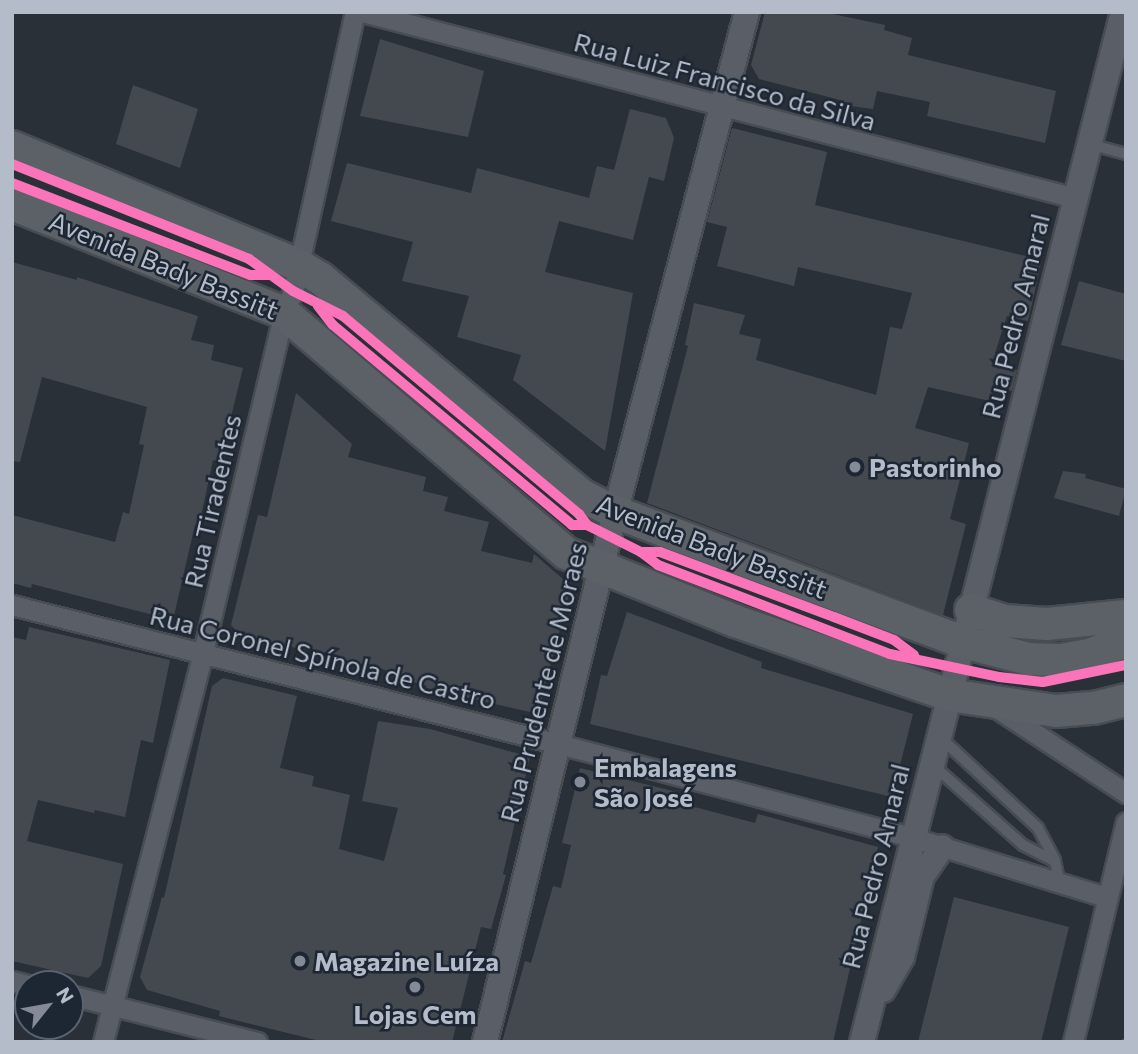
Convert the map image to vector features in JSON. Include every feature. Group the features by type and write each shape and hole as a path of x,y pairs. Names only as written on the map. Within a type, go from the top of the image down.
{"main road":[{"name":"Avenida Bady Bassitt","path":"12,147 298,265 320,278 583,496 615,512 963,642 1029,659 1062,660 1092,654 1126,641"},
{"name":"Avenida Bady Bassitt","path":"12,204 284,313 566,553 735,621 949,695 1056,711 1094,708 1126,700"},
{"path":"971,610 1005,621 1047,624 1126,616"}],"street":[{"name":"Rua Tiradentes","path":"103,1042 203,652 284,313 293,291 355,12"},
{"name":"Rua Luiz Francisco da Silva","path":"363,12 721,108 1075,198"},
{"name":"Rua Prudente de Moraes","path":"485,1042 615,512 747,12"},
{"name":"Rua Pedro Amaral","path":"862,1042 1123,12"},
{"name":"Rua Coronel Spínola de Castro","path":"12,605 203,652 914,838 1106,897"},
{"path":"986,700 1126,793"},
{"path":"1073,1042 1126,822"},
{"path":"869,1012 902,957 922,876 942,847"},
{"path":"84,999 257,1042"}],"lane":[{"path":"1088,144 1126,154"},
{"path":"938,736 1038,828 1055,861 1060,885"},
{"path":"931,764 1023,845 1055,861"}],"building":[{"path":"765,12 823,12 885,25 884,30 912,38 908,55 1056,91 1045,143 927,116 930,102 877,91 873,109 843,105 844,101 759,79 751,65"},
{"path":"380,39 484,71 468,137 360,116"},
{"path":"133,85 198,109 180,168 116,144"},
{"path":"630,109 666,118 674,138 664,181 649,177 633,240 559,221 545,272 633,293 605,451 513,380 521,355 457,337 469,296 402,281 413,242 331,221 347,163 471,193 477,168 589,198 597,166 614,170"},
{"path":"732,128 827,152 815,205 1042,260 1028,321 1007,316 995,353 1001,354 998,366 1017,370 1012,391 993,388 990,401 928,387 915,428 969,443 950,519 966,524 943,615 647,503 688,346 685,345 694,303 745,315 739,334 761,339 756,360 876,395 890,327 902,329 912,293 798,267 794,286 717,266 727,227 707,222"},
{"path":"12,262 77,280 77,277 198,316 191,340 214,345 211,360 243,368 220,462 213,460 199,526 195,525 173,620 32,584 31,588 12,583 12,515 115,542 123,512 129,514 144,445 139,444 147,407 42,377 20,462 12,461"},
{"path":"1079,281 1126,294 1126,361 1061,345"},
{"path":"296,393 352,444 348,457 426,477 423,491 448,497 444,511 489,522 481,551 532,563 534,554 571,586 538,714 426,688 427,686 397,677 398,673 239,634 231,625 258,515 267,517"},
{"path":"1063,471 1086,474 1085,478 1126,489 1119,516 1054,498"},
{"path":"627,612 762,662 761,668 913,714 892,797 590,724 601,675 607,676"},
{"path":"29,627 170,660 153,743 141,740 125,817 38,800 27,841 123,864 101,966 88,978 84,977 84,970 52,970 12,961 12,637 26,640"},
{"path":"223,678 297,696 280,768 314,776 312,786 350,795 339,849 384,861 398,808 362,801 378,721 430,729 530,757 503,874 506,875 491,929 481,927 452,1042 324,1042 219,1016 220,1011 147,990 140,977 162,897 164,898 212,686"},
{"path":"580,768 689,795 687,805 755,823 758,814 878,847 833,1042 502,1042 525,961 531,963 553,886 561,888 571,845 562,843"},
{"path":"954,897 1069,927 1041,1042 918,1042"}],"cycle path":[{"path":"12,164 249,259 293,291 343,316 579,514 587,525"},
{"path":"12,183 250,275 269,275"},
{"path":"318,306 333,325 572,525 587,525 641,552 658,565 890,654 999,677 1043,682 1126,665"},
{"path":"641,552 660,552 834,617 894,640 914,655"}],"place":[{"name":"Pastorinho","path":"855,467"},
{"name":"Embalagens São José","path":"580,782"},
{"name":"Magazine Luíza","path":"300,961"},
{"name":"Lojas Cem","path":"415,987"}]}
